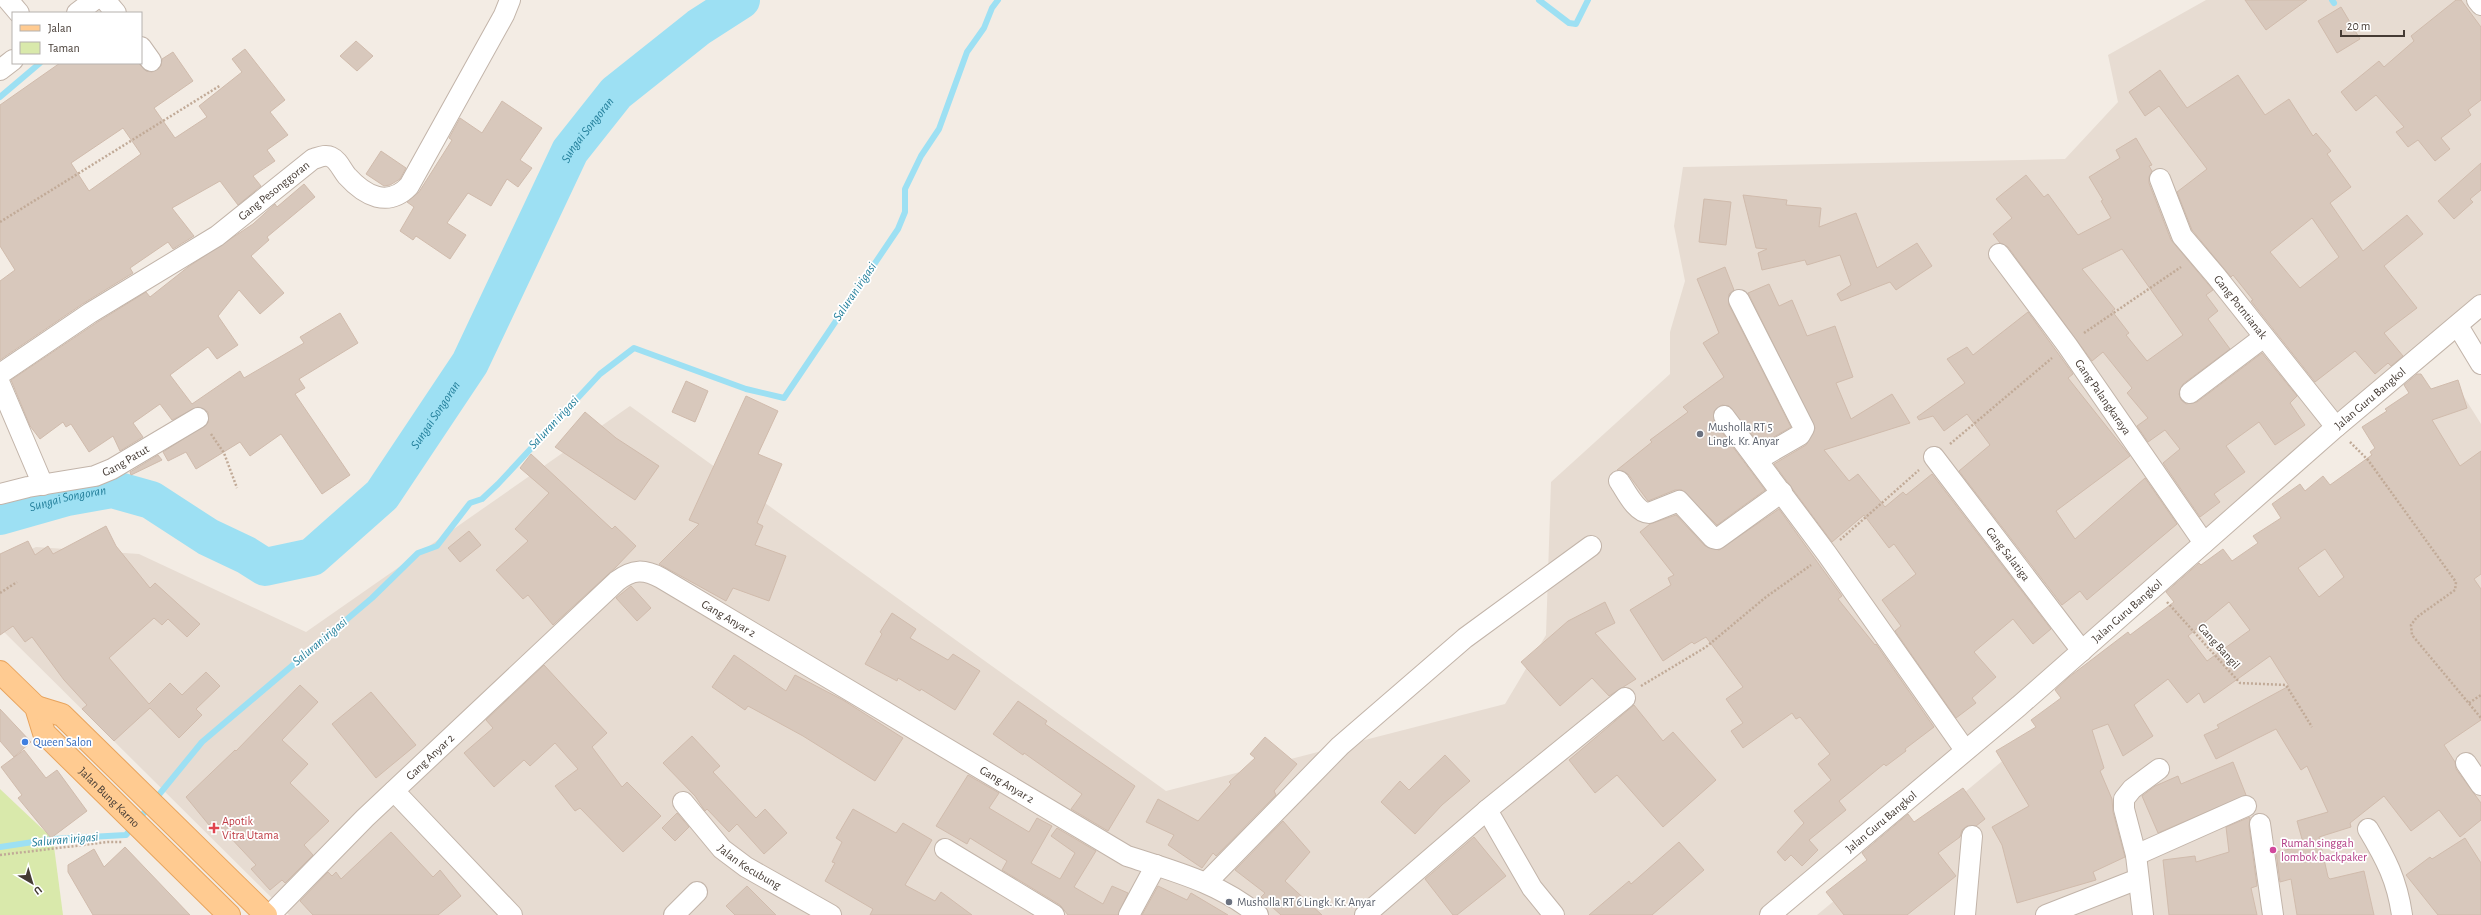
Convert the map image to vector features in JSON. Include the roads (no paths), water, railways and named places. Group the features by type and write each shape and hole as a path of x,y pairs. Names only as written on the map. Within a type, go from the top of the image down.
{"main road":[{"name":"Jalan Bung Karno","path":"0,672 36,707 44,733 134,829 229,915"},
{"path":"36,707 62,715 165,814 266,915"}],"street":[{"path":"8,0 18,12"},
{"name":"Gang Pesonggoran","path":"0,374 90,313 217,236 313,159 326,156 332,157 347,176 369,193 384,199 401,194 413,179 504,15 510,0"},
{"path":"2478,0 2481,5"},
{"path":"80,12 106,4"},
{"path":"0,70 12,61"},
{"name":"Gang Potntianak","path":"2160,179 2182,236 2216,276 2336,427"},
{"name":"Gang Palangkaraya","path":"1999,254 2067,345 2204,544"},
{"path":"1739,300 1804,428 1800,435 1757,460"},
{"name":"Jalan Guru Bangkol","path":"1770,915 2019,706 2336,427 2458,326 2481,305"},
{"path":"2458,326 2481,364"},
{"path":"2190,393 2264,337"},
{"path":"0,384 43,485"},
{"path":"1724,416 1827,554 1965,750"},
{"name":"Gang Patut","path":"0,494 43,485 84,479 112,469 198,418"},
{"name":"Gang Salatiga","path":"1934,457 2082,651"},
{"path":"1619,481 1637,507 1644,513 1650,513 1679,501 1713,538 1717,539 1782,492"},
{"path":"1206,883 1340,746 1465,638 1591,546"},
{"name":"Gang Anyar 2","path":"270,915 323,859 394,791 617,581 635,570 649,572 661,578 1127,856 1206,883 1232,895 1258,915"},
{"path":"1365,915 1487,810 1625,698"},
{"path":"2466,763 2481,785"},
{"path":"2143,915 2136,855 2124,809 2124,799 2132,789 2159,769"},
{"path":"394,791 512,915"},
{"name":"Jalan Kecubung","path":"683,802 722,849 746,867 831,915"},
{"path":"2136,855 2246,806"},
{"path":"1487,810 1532,888 1554,915"},
{"path":"2260,824 2273,915"},
{"path":"2368,829 2390,865 2399,890 2402,915"},
{"path":"1965,915 1972,836"},
{"path":"945,849 1054,915"},
{"path":"1129,915 1156,865"},
{"path":"2046,915 2138,880"},
{"path":"674,915 697,892"}],"waterway":[{"name":"Sungai Songoran","path":"0,516 67,497 112,489 151,500 208,537 246,555 265,567 312,557 382,495 470,363 570,151 616,93 699,27 741,0"},
{"name":"Saluran irigasi","path":"0,847 53,839 126,835 202,742 372,598 418,553 437,546 470,503 482,499 498,484 600,374 634,348 746,389 784,398 898,229 905,212 905,189 921,156 939,129 967,52 984,28 992,8 998,0"},
{"name":"Saluran irigasi","path":"1539,0 1569,23 1576,24 1588,0"},
{"name":"Saluran irigasi","path":"0,97 39,64"}],"place":[{"name":"Musholla RT 5 Lingk. Kr. Anyar","path":"1700,434"},
{"name":"Queen Salon","path":"25,742"},
{"name":"Apotik Vitra Utama","path":"214,828"},
{"name":"Rumah singgah lombok backpaker","path":"2273,850"},
{"name":"Musholla RT 6 Lingk. Kr. Anyar","path":"1229,902"}]}
